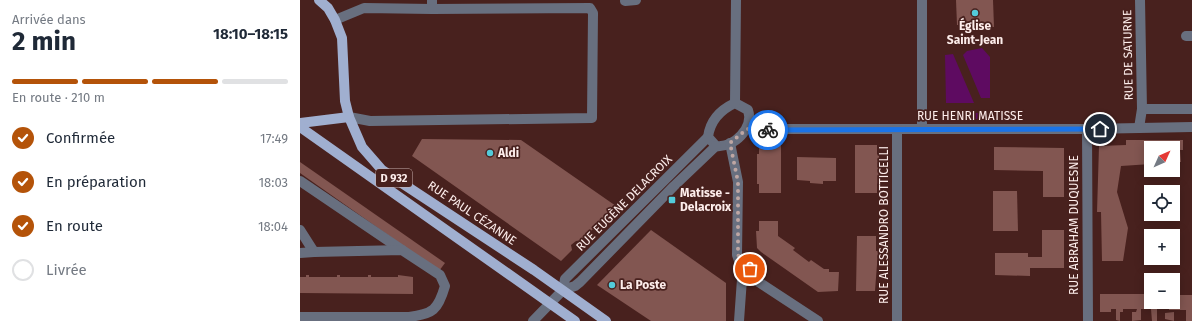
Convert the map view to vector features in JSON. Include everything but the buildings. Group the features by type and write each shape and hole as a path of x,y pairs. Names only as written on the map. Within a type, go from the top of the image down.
{"main road":[{"name":"RUE PAUL CÉZANNE","path":"319,0 328,8 336,20 342,38 345,101 349,117 362,147 382,170 563,290"},
{"path":"300,123 349,117"},
{"name":"D 932","path":"300,127 574,321"},
{"name":"D 932","path":"563,290 606,321"}],"street":[{"path":"625,1 636,0"},
{"path":"735,103 736,0"},
{"path":"922,0 922,129"},
{"name":"RUE DE SATURNE","path":"1139,128 1142,109 1140,0"},
{"path":"336,20 364,8 432,5 590,8 593,13 592,118 370,121 349,117"},
{"path":"735,103 748,110 751,118 747,129 730,143 722,147 716,146 708,137 709,126 719,114 735,103"},
{"path":"1142,109 1192,109"},
{"name":"RUE HENRI MATISSE","path":"747,129 1087,130 1192,127"},
{"name":"RUE ALESSANDRO BOTTICELLI","path":"897,129 897,321"},
{"name":"RUE ABRAHAM DUQUESNE","path":"1087,130 1088,321"},
{"name":"RUE EUGÈNE DELACROIX","path":"563,290 565,279 708,137"},
{"path":"730,143 738,182 738,254 745,275 739,321"},
{"name":"RUE EUGÈNE DELACROIX","path":"533,321 563,290 576,286 668,191 716,146"},
{"path":"300,181 440,275 445,286 441,299 436,308 427,315 409,317 300,317"},
{"path":"300,230 314,252"},
{"path":"300,253 402,250"},
{"path":"745,275 818,321"}],"shaded area":[{"path":"982,48 990,57 990,98 981,98 963,55 967,51"},
{"path":"953,54 974,103 946,103 945,55"},
{"path":"944,113 990,113 989,119 944,119"}],"way so far":[{"path":"750,269 742,269 738,254 738,182 730,143 747,129 768,130"}],"place":[{"name":"Église Saint-Jean","path":"975,13"},
{"name":"Aldi","path":"490,153"},
{"name":"Matisse - Delacroix","path":"672,200"},
{"name":"La Poste","path":"612,285"}],"route":[{"path":"768,130 943,128 1100,129"}]}
